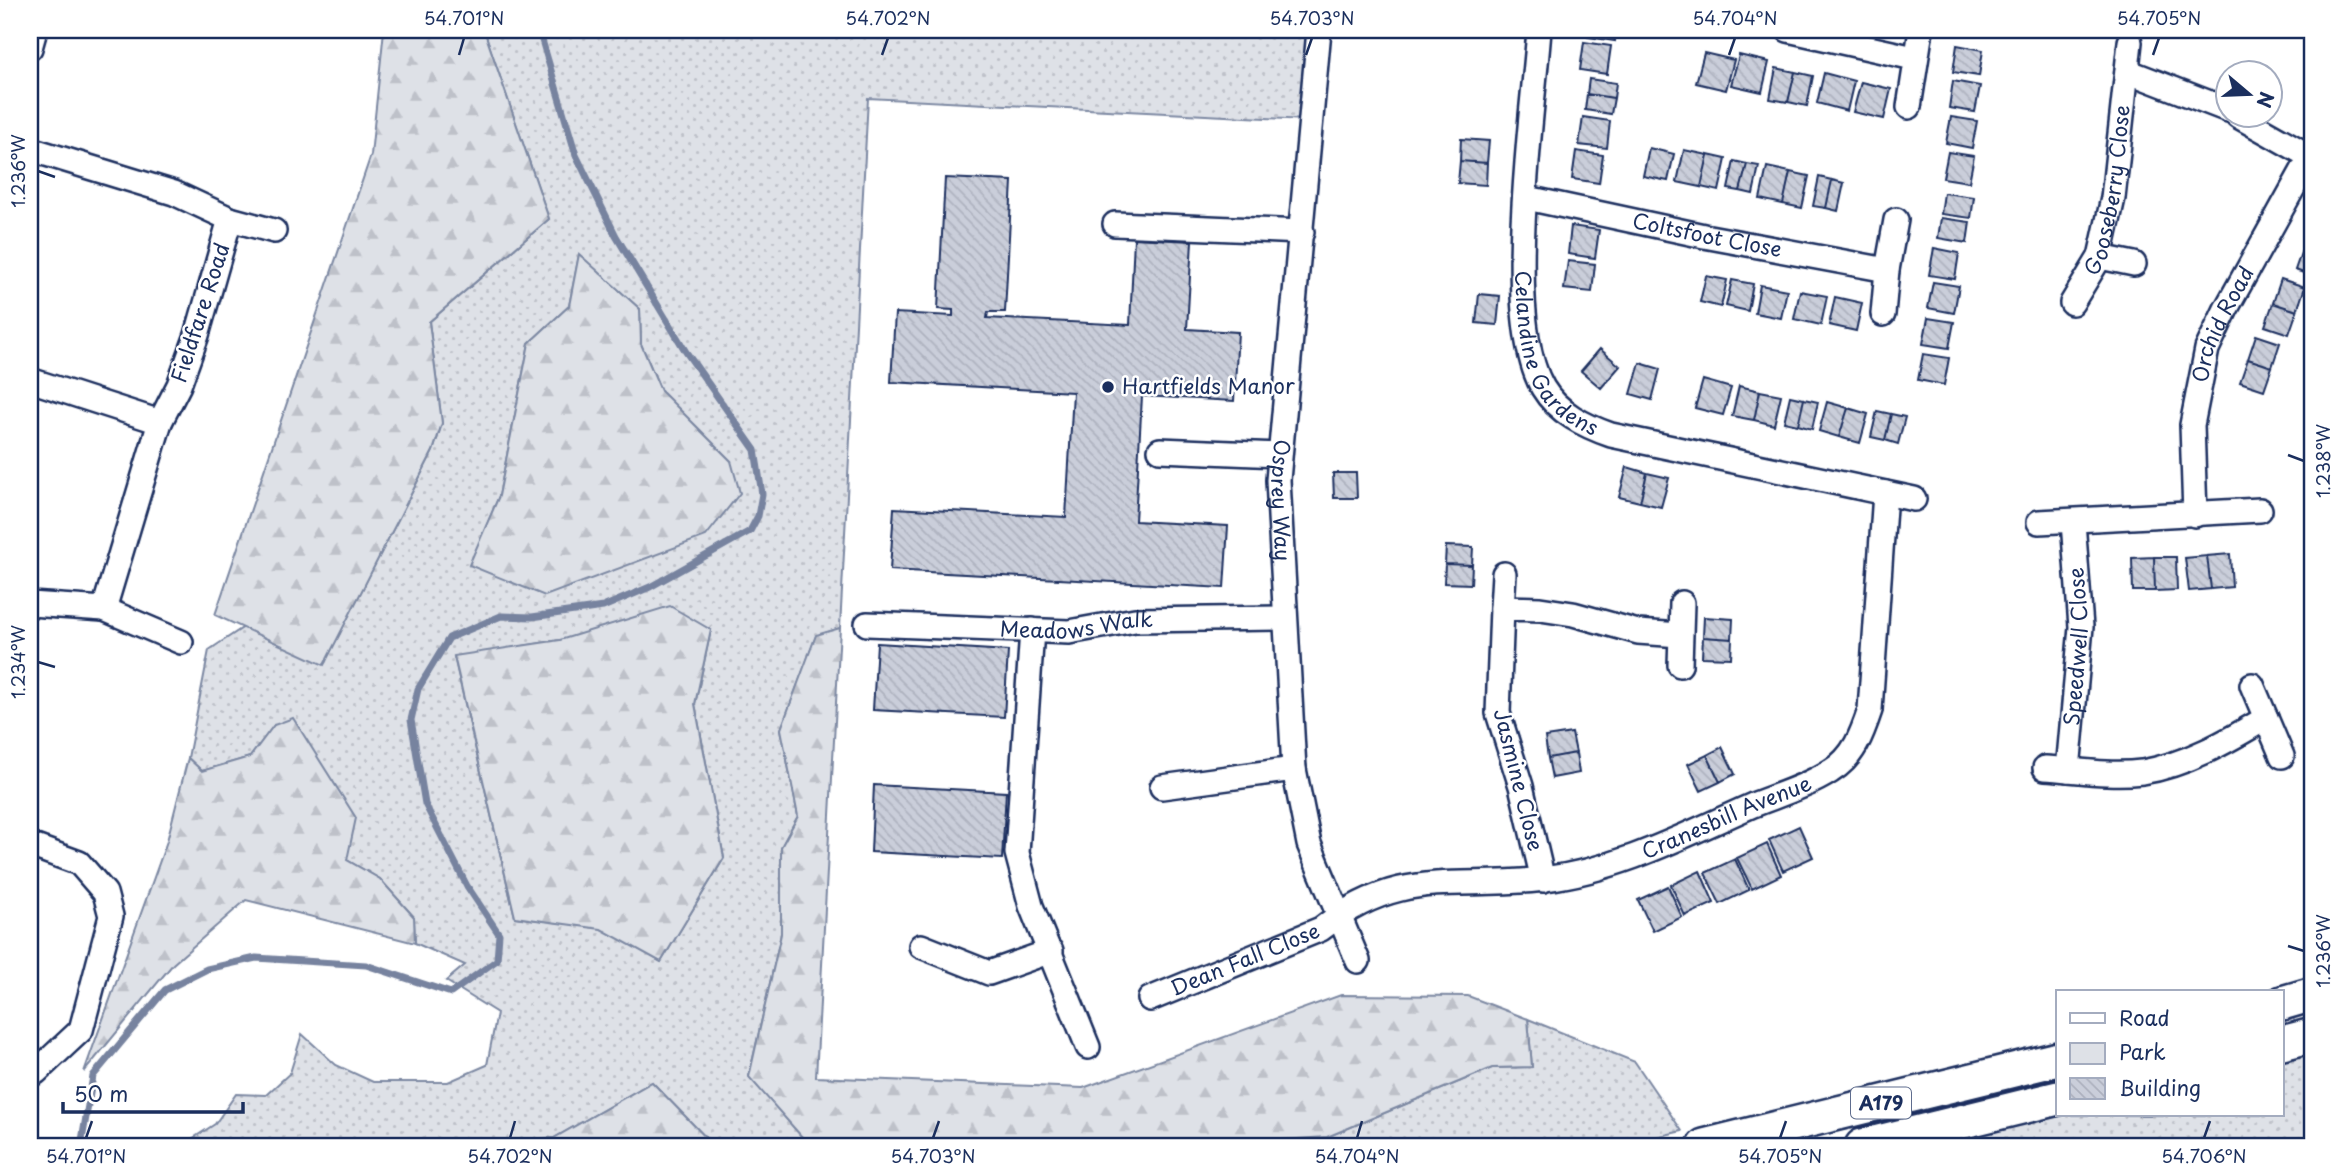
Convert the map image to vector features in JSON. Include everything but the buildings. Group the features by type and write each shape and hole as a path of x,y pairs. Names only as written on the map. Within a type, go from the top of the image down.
{"highway":[{"path":"2284,1002 2313,994"},
{"path":"2284,1042 2313,1035"},
{"name":"A179","path":"1704,1146 2056,1059"},
{"name":"A179","path":"1862,1146 2056,1098"}],"street":[{"path":"30,48 35,30"},
{"name":"Osprey Way","path":"1319,30 1279,454 1284,618 1294,769 1309,844 1358,961"},
{"name":"Celandine Gardens","path":"1539,30 1522,278 1527,348 1543,389 1578,424 1611,435 1914,499"},
{"path":"1788,30 1914,58"},
{"path":"1909,107 1914,58 1921,30"},
{"name":"Gooseberry Close","path":"2072,303 2100,257 2113,198 2130,41"},
{"name":"Gooseberry Close","path":"2127,71 2214,105"},
{"path":"2265,130 2312,155"},
{"name":"Fieldfare Road","path":"30,149 174,193 230,219 197,335 179,384 160,422 104,610"},
{"name":"Orchid Road","path":"2195,515 2192,425 2207,349 2226,309 2312,155"},
{"name":"Coltsfoot Close","path":"1527,198 1704,236 1886,270"},
{"path":"230,219 274,231"},
{"path":"1883,314 1886,270 1896,220"},
{"path":"1115,224 1302,232"},
{"path":"2100,257 2134,264"},
{"path":"30,380 160,422"},
{"path":"1160,450 1279,454"},
{"name":"Cranesbill Avenue","path":"1339,915 1387,891 1418,884 1543,880 1605,868 1666,845 1832,771 1858,744 1870,710 1885,493"},
{"path":"2039,522 2260,510"},
{"name":"Speedwell Close","path":"2068,770 2081,627 2073,522"},
{"name":"Jasmine Close","path":"1504,573 1498,713 1521,786 1543,880"},
{"path":"1680,665 1682,603"},
{"path":"30,604 104,610 181,642"},
{"path":"1502,608 1541,609 1573,614 1638,632 1681,635"},
{"name":"Meadows Walk","path":"867,624 1069,632 1135,620 1284,618"},
{"path":"1032,630 1017,853 1031,906 1088,1047"},
{"path":"2252,685 2282,756"},
{"path":"2045,768 2143,772 2203,752 2266,718"},
{"path":"1162,787 1294,769"},
{"path":"30,845 79,863 105,893 111,916 81,1030 36,1072 30,1070"},
{"name":"Dean Fall Close","path":"1150,999 1321,929 1339,915"},
{"path":"921,946 989,973 1051,951"}],"green space":[{"path":"384,30 484,30 549,219 429,322 442,423 433,451 324,665 215,615 371,155"},
{"path":"484,30 1312,30 1305,120 868,98 840,628 816,636 781,729 798,816 781,847 781,934 749,1076 810,1146 714,1146 652,1082 554,1138 486,1143 482,1146 181,1146 215,1124 236,1094 266,1095 290,1073 302,1034 336,1065 373,1082 448,1082 487,1065 497,1013 446,981 465,965 415,943 414,917 380,879 347,860 274,725 250,757 202,771 188,758 209,650 244,627 324,664 433,451 442,424 429,322 549,219","holes":["579,255 640,309 641,344 661,391 731,461 470,565 499,496 529,343 569,306","711,630 695,704 724,858 661,962 601,928 515,917 454,657 560,640"]},
{"path":"579,254 640,309 641,344 661,391 731,461 740,493 706,536 545,596 469,565 499,496 529,343 569,306"},
{"path":"670,606 711,630 695,704 724,858 661,962 601,929 515,917 454,656 560,640"},
{"path":"840,628 816,1077 1083,1088 1341,995 1468,996 1528,1019 1532,1067 1492,1068 1327,1137 1193,1146 810,1146 749,1077 781,934 781,847 798,816 781,729 816,635"},
{"path":"293,718 356,818 347,860 380,879 414,917 415,943 246,900 173,964 84,1072 167,841 188,758 202,771 250,757 274,725"},
{"path":"1528,1019 1635,1062 1682,1131 1617,1146 1193,1146 1327,1137 1492,1068 1532,1067"},
{"path":"2313,1025 2313,1146 1853,1146 2056,1115 2284,1116 2284,1032"},
{"path":"652,1082 714,1146 482,1146 486,1143 554,1138"}],"waterway":[{"path":"81,1146 93,1076 165,990 207,969 256,958 366,965 451,993 497,960 499,934 467,886 425,804 411,720 418,689 449,638 501,616 532,617 603,607 650,587 750,531 758,516 762,494 755,450 686,352 616,236 576,155 539,30"}],"place":[{"name":"Hartfields Manor","path":"1108,387"}]}
